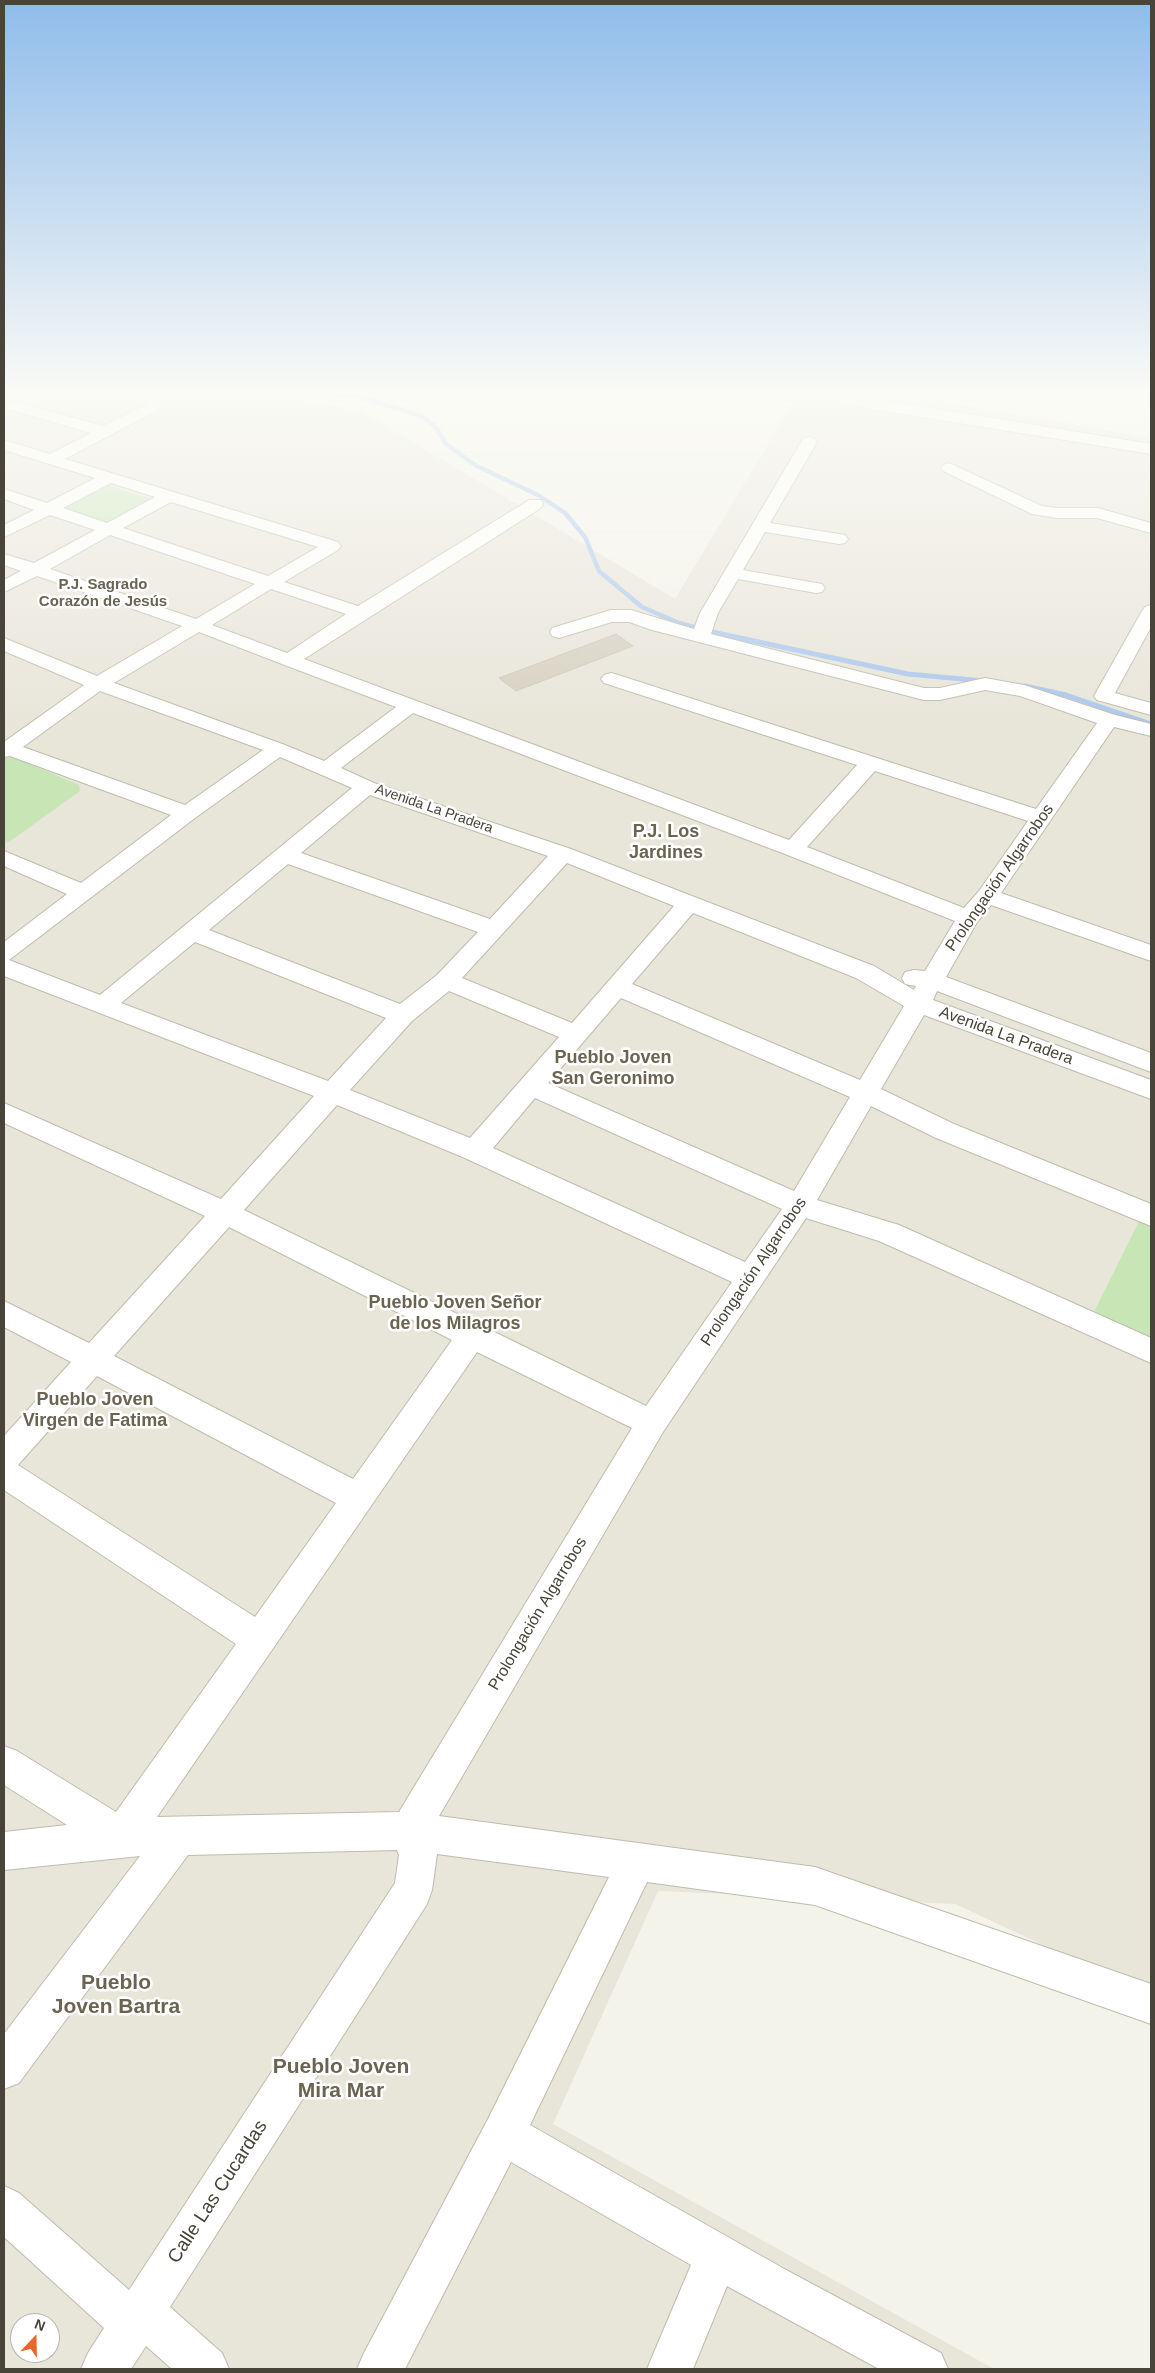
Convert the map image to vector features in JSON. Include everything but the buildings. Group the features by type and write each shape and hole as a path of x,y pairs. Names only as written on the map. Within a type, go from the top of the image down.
{"street":[{"path":"36,505 360,613"},
{"path":"4,532 57,505"},
{"path":"4,587 152,505"},
{"path":"6,749 98,684 332,546 193,505"},
{"path":"289,660 360,613 534,505"},
{"path":"702,632 709,614 772,505"},
{"path":"1027,505 1038,510 1057,513 1098,513 1151,528"},
{"path":"760,526 839,539"},
{"path":"4,559 196,625 793,849 968,918"},
{"path":"732,574 816,588"},
{"path":"1151,613 1135,656 1104,696 1151,709"},
{"path":"559,632 611,616 631,616 658,626 702,632 924,694 940,694 985,684 1024,692 1109,720 1151,730"},
{"name":"Avenida La Pradera","path":"10,653 278,749 368,787 563,854 865,972 1151,1062"},
{"path":"611,679 1041,818"},
{"path":"327,770 410,706"},
{"name":"Prolongación Algarrobos","path":"409,1831 652,1423 800,1205 968,918 987,896 1109,720"},
{"path":"6,749 187,813"},
{"path":"4,954 81,892 187,813 278,749"},
{"path":"793,849 871,763"},
{"path":"102,1006 368,787"},
{"path":"4,1458 403,1015 446,981 563,854"},
{"path":"285,855 494,929"},
{"path":"4,858 81,892"},
{"path":"987,896 1151,953"},
{"path":"475,1151 689,903"},
{"path":"192,932 403,1015"},
{"path":"4,968 332,1093 475,1151 752,1278"},
{"path":"446,981 576,1034"},
{"path":"617,987 866,1093 945,1131 1151,1214"},
{"name":"Avenida La Pradera","path":"924,991 1151,1090"},
{"path":"531,1086 800,1205 889,1233 1151,1351"},
{"path":"6,1116 225,1213 652,1423"},
{"path":"4,1314 358,1498"},
{"path":"120,1837 472,1336"},
{"path":"4,1473 259,1639"},
{"path":"4,1764 120,1837"},
{"path":"4,1851 120,1837 409,1831 815,1886 1151,2004"},
{"name":"Calle Las Cucardas","path":"104,2369 413,1890 418,1855 409,1831"},
{"path":"4,2068 178,1836"},
{"path":"388,2367 637,1862"},
{"path":"503,2134 717,2256 926,2369"},
{"path":"4,2208 137,2318 206,2369"},
{"path":"670,2369 717,2256"}],"shaded area":[{"path":"4,505 518,505 675,599 732,505 1151,505 1151,1995 955,1904 658,1891 553,2124 994,2369 4,2369"}],"green space":[{"path":"67,505 141,505 106,526 57,510"},
{"path":"13,757 79,785 80,791 9,842 4,843 4,758"},
{"path":"1141,1217 1151,1222 1151,1344 1091,1318"}],"waterway":[{"path":"553,505 565,513 585,537 599,571 642,607 679,623 713,632"},
{"path":"713,632 908,674 984,681"},
{"path":"1025,686 1066,695 1151,724"}],"district":[{"name":"P.J. Sagrado Corazón de Jesús","path":"103,594"},
{"name":"P.J. Los Jardines","path":"666,842"},
{"name":"Pueblo Joven San Geronimo","path":"613,1068"},
{"name":"Pueblo Joven Señor de los Milagros","path":"455,1314"},
{"name":"Pueblo Joven Virgen de Fatima","path":"95,1410"},
{"name":"Pueblo Joven Bartra","path":"116,1995"},
{"name":"Pueblo Joven Mira Mar","path":"341,2079"}]}
